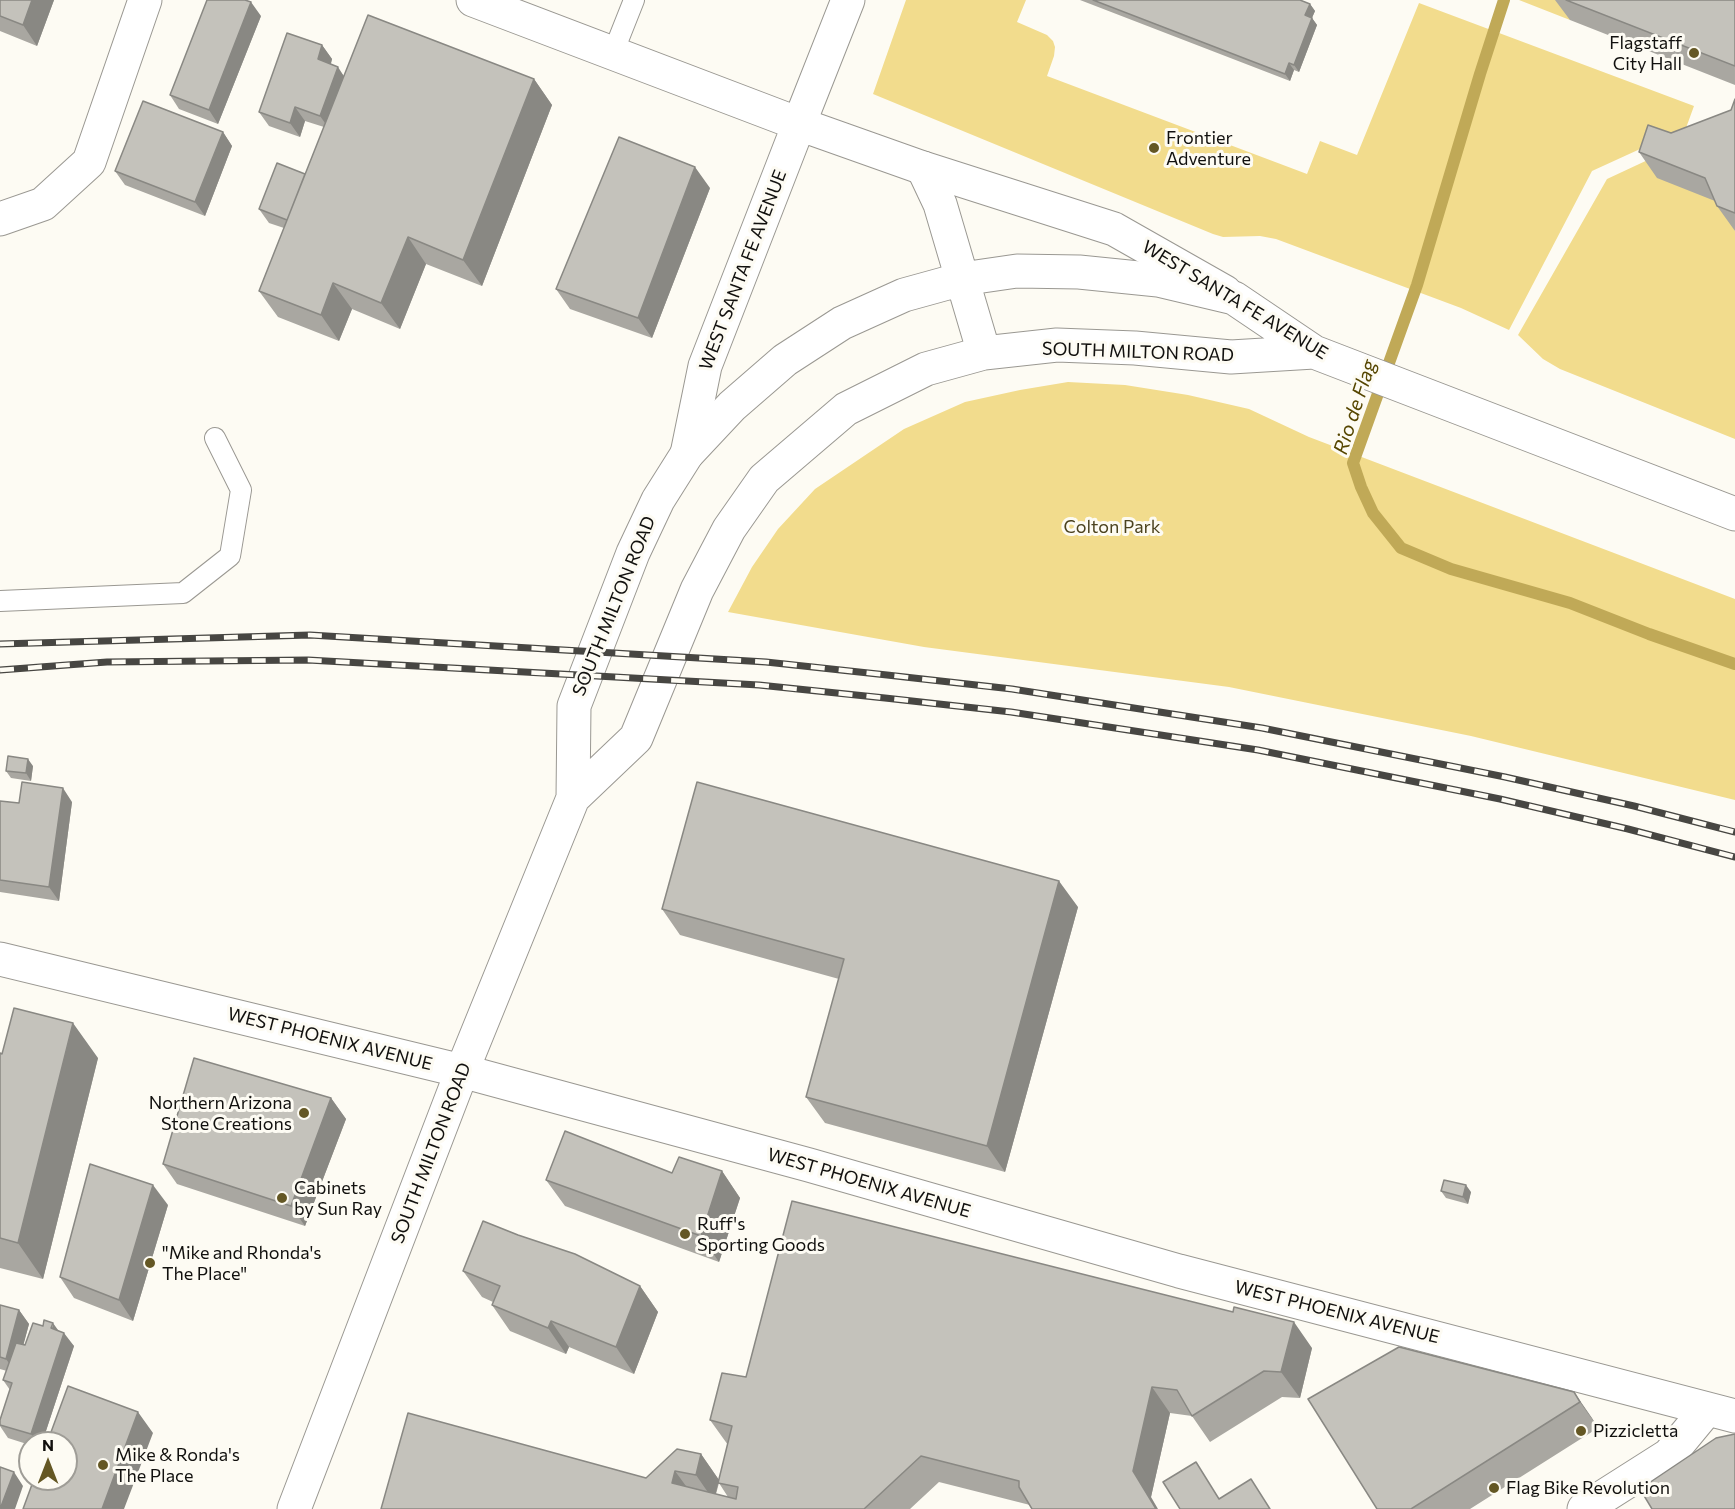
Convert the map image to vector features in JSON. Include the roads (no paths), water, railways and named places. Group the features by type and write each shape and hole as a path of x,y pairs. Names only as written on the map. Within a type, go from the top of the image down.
{"street":[{"path":"0,219 43,204 88,162 145,0"},
{"name":"WEST SANTA FE AVENUE","path":"473,0 799,124 923,168 1114,229 1234,298 1314,352 1735,514"},
{"path":"799,124 848,0"},
{"name":"WEST SANTA FE AVENUE","path":"687,454 705,366 799,124"},
{"path":"923,168 940,204 984,352"},
{"name":"SOUTH MILTON ROAD","path":"294,1509 462,1071 573,798 574,706 633,553 658,500 687,454 732,406 785,360 833,329 904,295 962,279 1017,271 1079,272 1158,280 1234,298"},
{"name":"SOUTH MILTON ROAD","path":"573,798 636,738 698,590 729,528 764,479 846,409 926,369 984,352 1057,345 1135,348 1231,357 1314,352"},
{"name":"WEST PHOENIX AVENUE","path":"0,959 462,1071 809,1165 1179,1271 1721,1412"},
{"path":"1584,1509 1670,1455 1721,1412"}],"lane":[{"path":"613,53 634,0"},
{"path":"0,601 183,593 230,556 241,490 215,438"}],"waterway":[{"name":"Rio de Flag","path":"1504,0 1417,285 1353,463 1361,487 1373,513 1401,548 1451,569 1570,603 1735,664"}],"railway":[{"path":"0,644 310,635 766,662 887,675 1012,689 1262,728 1505,777 1735,832"},
{"path":"0,670 107,662 308,660 759,685 885,698 1011,712 1258,750 1500,799 1735,857"}],"place":[{"name":"Flagstaff City Hall","path":"1694,53"},
{"name":"Frontier Adventure","path":"1154,148"},
{"name":"Northern Arizona Stone Creations","path":"304,1113"},
{"name":"Cabinets by Sun Ray","path":"282,1198"},
{"name":"Ruff's Sporting Goods","path":"685,1234"},
{"name":"\"Mike and Rhonda's The Place\"","path":"150,1263"},
{"name":"Pizzicletta","path":"1581,1431"},
{"name":"Mike & Ronda's The Place","path":"103,1465"},
{"name":"Flag Bike Revolution","path":"1494,1488"}],"park label":[{"name":"Colton Park","path":"1112,527"}]}
